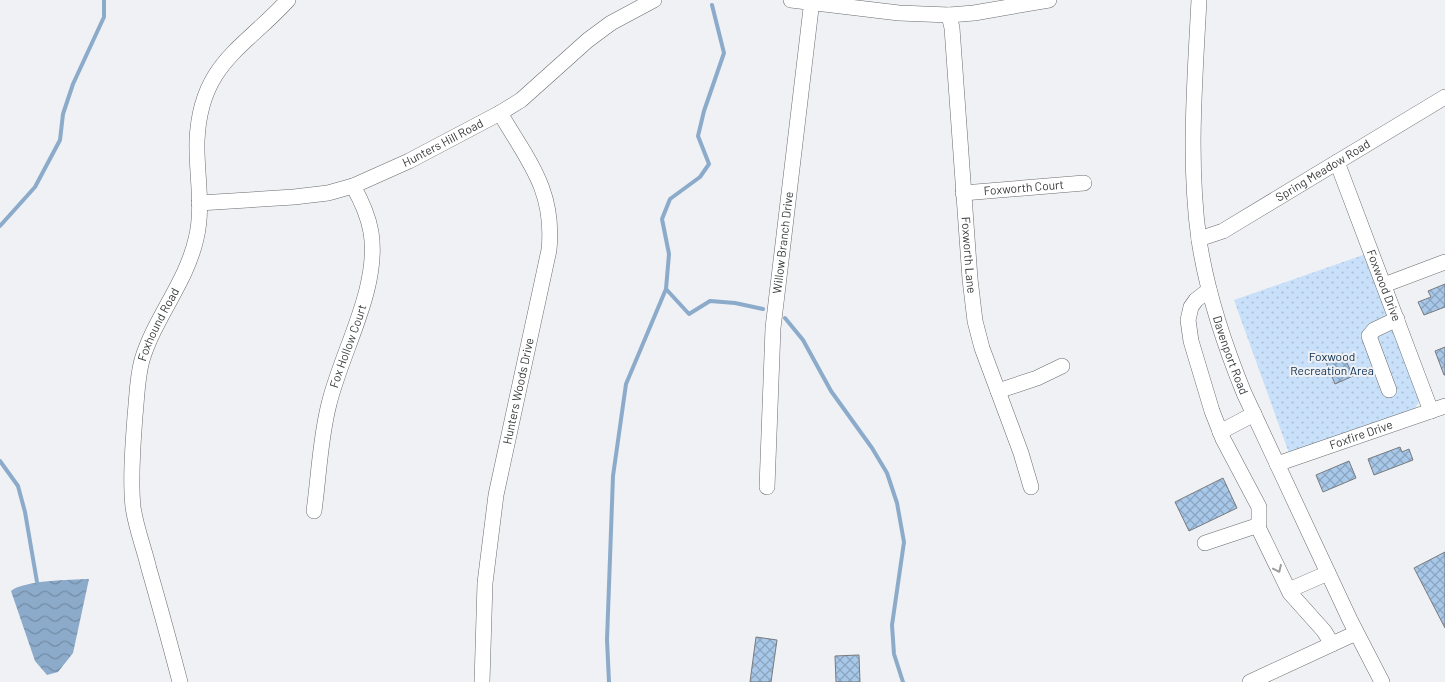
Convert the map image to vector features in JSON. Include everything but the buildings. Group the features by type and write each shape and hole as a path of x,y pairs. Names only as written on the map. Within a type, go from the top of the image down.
{"street":[{"name":"Foxhound Road","path":"180,682 134,508 132,494 134,428 141,363 153,331 192,255 198,228 197,141 199,121 208,88 216,74 234,51 288,0"},
{"name":"Hunters Hill Road","path":"199,203 294,197 328,193 353,186 409,161 500,113 521,100 588,40 611,23 654,0"},
{"path":"791,0 812,1 899,13 950,15 974,13 1039,1"},
{"name":"Davenport Road","path":"1199,0 1193,150 1199,239 1209,290 1232,364 1254,414 1356,633 1382,682"},
{"name":"Willow Branch Drive","path":"766,487 773,328 812,1"},
{"name":"Foxworth Lane","path":"950,15 970,279 976,321 982,348 1021,453 1031,487"},
{"name":"Spring Meadow Road","path":"1199,239 1223,231 1445,97"},
{"name":"Hunters Woods Drive","path":"482,682 485,583 496,495 549,250 551,232 548,208 542,186 500,113"},
{"name":"Foxwood Drive","path":"1337,162 1397,319 1438,408"},
{"name":"Foxworth Court","path":"963,193 1084,183"},
{"name":"Fox Hollow Court","path":"314,510 328,405 340,365 364,301 372,263 369,222 362,202 353,186"},
{"path":"1384,285 1445,262"},
{"path":"1209,290 1196,300 1191,307 1188,320 1191,341 1212,411 1220,432 1259,507 1260,517 1258,525 1289,590 1332,644"},
{"path":"1389,390 1369,336 1374,330 1397,319"},
{"path":"998,391 1037,378 1062,366"},
{"name":"Foxfire Drive","path":"1277,464 1438,408"},
{"path":"1220,432 1254,414"},
{"path":"1205,543 1258,525"},
{"path":"1289,590 1328,573"},
{"path":"1250,682 1356,633"}],"green space":[{"name":"Foxwood Recreation Area","path":"1366,254 1420,400 1414,410 1289,453 1234,300"}],"water":[{"path":"89,579 73,653 58,672 47,675 35,661 11,591 17,587 37,583"}],"waterway":[{"path":"0,226 35,187 60,140 63,114 73,84 104,17 104,0"},
{"path":"609,682 607,640 613,476 626,384 666,289 669,254 662,219 670,199 700,177 709,164 698,136 704,111 724,53 712,5"},
{"path":"666,289 689,314 710,301 735,303 763,309"},
{"path":"785,318 803,340 831,391 872,448 887,473 897,503 904,542 892,625 894,654 903,682"},
{"path":"0,461 18,486 25,512 37,582"}]}
